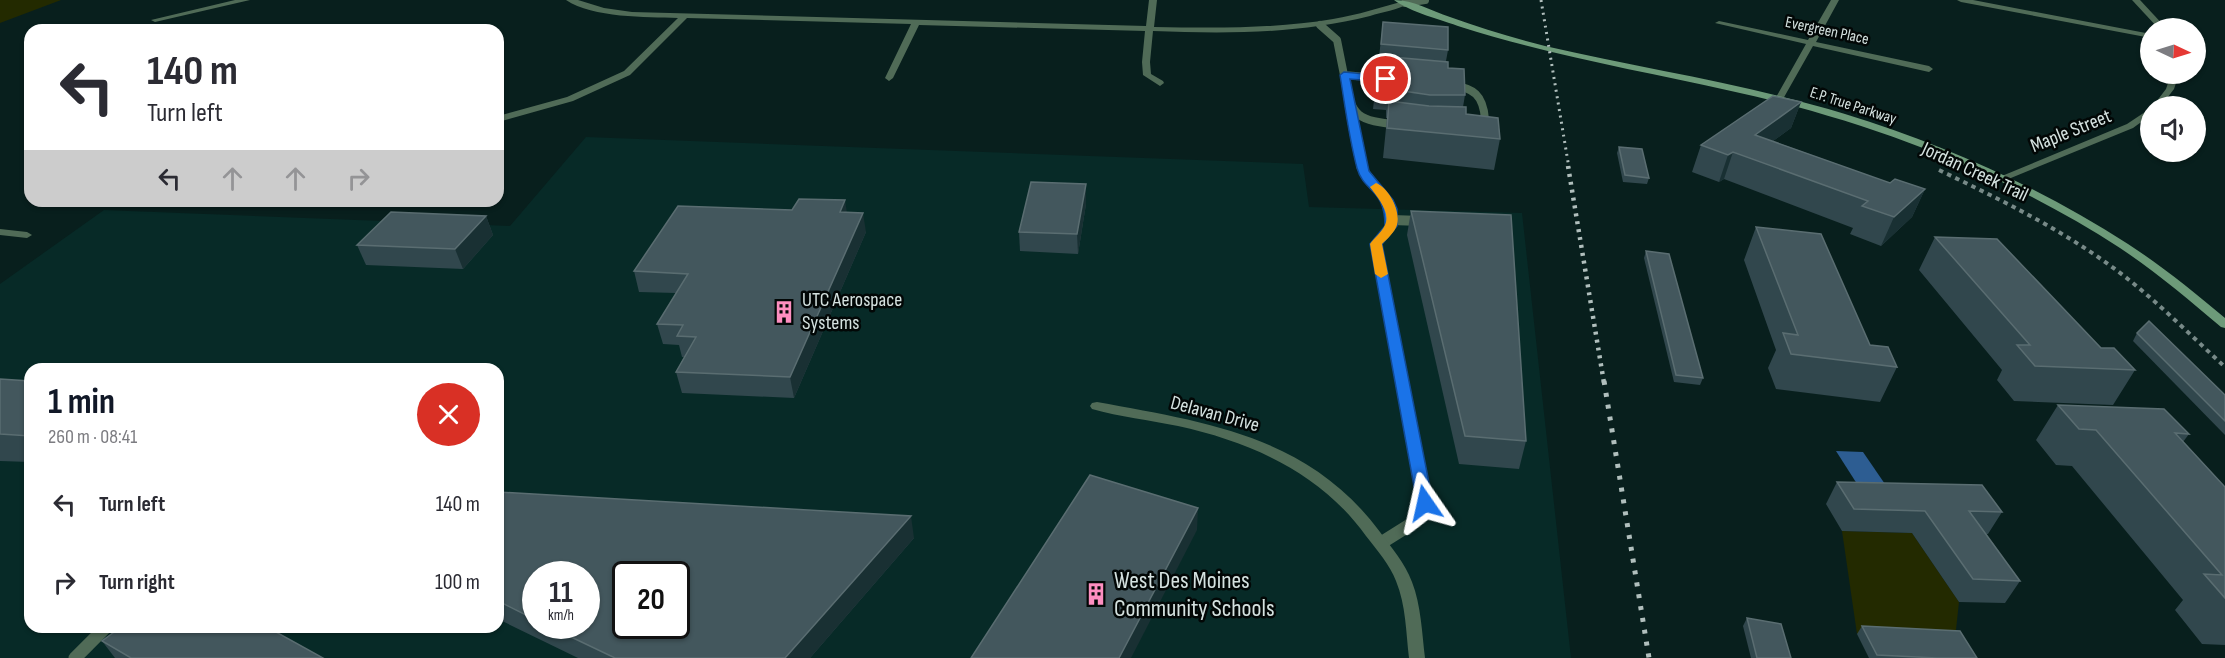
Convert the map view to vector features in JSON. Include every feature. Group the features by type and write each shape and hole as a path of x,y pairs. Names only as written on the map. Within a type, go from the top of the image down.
{"main road":[{"name":"E.P. True Parkway","path":"1405,1 1447,20 1511,39 1779,99 1880,129 2002,178 2111,237 2152,265 2223,320"}],"street":[{"path":"155,20 246,0"},
{"path":"570,0 603,10 684,16 1220,31 1286,29 1320,25 1362,17 1405,1"},
{"path":"1153,0 1146,62 1147,75 1160,83"},
{"path":"1779,99 1835,0"},
{"path":"1961,0 2140,34"},
{"path":"2136,0 2153,18"},
{"path":"504,117 570,99 627,72 643,60 684,16"},
{"path":"889,78 916,22"},
{"name":"Evergreen Place","path":"1719,23 1929,69"},
{"name":"Maple Street","path":"2002,178 2130,126 2140,119"},
{"path":"0,232 27,235"},
{"name":"Delavan Drive","path":"1097,406 1194,425 1242,438 1288,458 1317,475 1368,523 1404,582 1417,658"}],"lane":[{"path":"1405,1 1425,0"},
{"path":"1320,25 1337,40 1363,171 1387,200 1392,220 1391,226 1376,244 1425,503 1416,521 1381,543"},
{"path":"1344,75 1403,80"},
{"path":"1438,83 1463,86 1482,96 1485,119 1482,125 1467,130"},
{"path":"1350,107 1355,114 1373,122 1408,126"},
{"path":"1392,220 1434,222"},
{"path":"75,658 100,633"}],"path":[{"name":"Jordan Creek Trail","path":"1936,169 2033,216 2082,246 2140,289 2225,368"}],"shaded area":[{"path":"586,137 1303,164 1309,207 1522,213 1571,658 0,658 0,284 104,210 510,226"}],"green space":[{"path":"0,0 61,0 0,23"},
{"path":"1842,531 1912,533 1959,602 1955,639 1857,634"}],"water":[{"path":"1836,451 1863,452 1887,487 1859,487"}],"building":[{"path":"1383,22 1448,27 1448,50 1381,44"},
{"path":"1380,56 1448,62 1448,68 1464,69 1465,95 1430,95 1390,89 1391,81 1377,80"},
{"path":"1773,96 1801,102 1755,135 1890,183 1895,179 1925,189 1894,217 1862,206 1868,201 1733,152 1728,155 1701,145"},
{"path":"1389,101 1429,106 1466,107 1466,114 1498,118 1500,139 1387,128"},
{"path":"1619,147 1642,149 1649,178 1625,175"},
{"path":"1031,182 1086,184 1077,234 1019,232"},
{"name":"UTC Aerospace Systems","path":"799,199 845,200 840,212 863,213 790,377 676,372 696,337 677,336 683,325 657,324 688,274 634,271 678,206 792,210"},
{"path":"1411,211 1511,215 1526,441 1465,436"},
{"path":"391,212 486,216 455,249 357,245"},
{"path":"1756,227 1821,234 1870,345 1888,347 1897,367 1791,354 1783,333 1798,335"},
{"path":"1935,237 1997,239 2101,348 2114,348 2135,370 2035,366 2017,345 2030,345"},
{"path":"1646,251 1669,254 1703,378 1676,375"},
{"path":"2149,321 2225,395 2225,421 2137,333"},
{"path":"0,379 24,381 24,436 0,434"},
{"path":"2058,405 2164,409 2189,434 2175,433 2225,487 2225,598 2204,574 2222,575 2096,430 2079,429"},
{"name":"West Des Moines Community Schools","path":"1090,475 1198,508 1119,658 971,658"},
{"path":"1837,482 1982,485 2002,512 1969,511 2020,581 1973,579 1925,511 1854,509"},
{"path":"504,492 911,516 785,658 615,658 575,639 600,639 600,561 522,561 522,613 504,604"},
{"path":"1747,618 1781,624 1791,658 1757,658"},
{"path":"1862,626 1960,631 1977,658 1877,655"},
{"path":"113,633 278,633 323,658 131,658 102,641"}],"railway":[{"path":"1541,0 1569,168"},
{"path":"1568,166 1604,383"},
{"path":"1604,381 1649,658"}],"slow traffic":[{"path":"1376,187 1387,200 1392,217 1391,226 1376,244 1381,274"}],"place":[{"name":"UTC Aerospace Systems","path":"784,312"},
{"name":"West Des Moines Community Schools","path":"1096,594"}],"route":[{"path":"1386,79 1344,75 1363,171 1387,200 1391,209 1391,226 1376,244 1425,503"}]}
